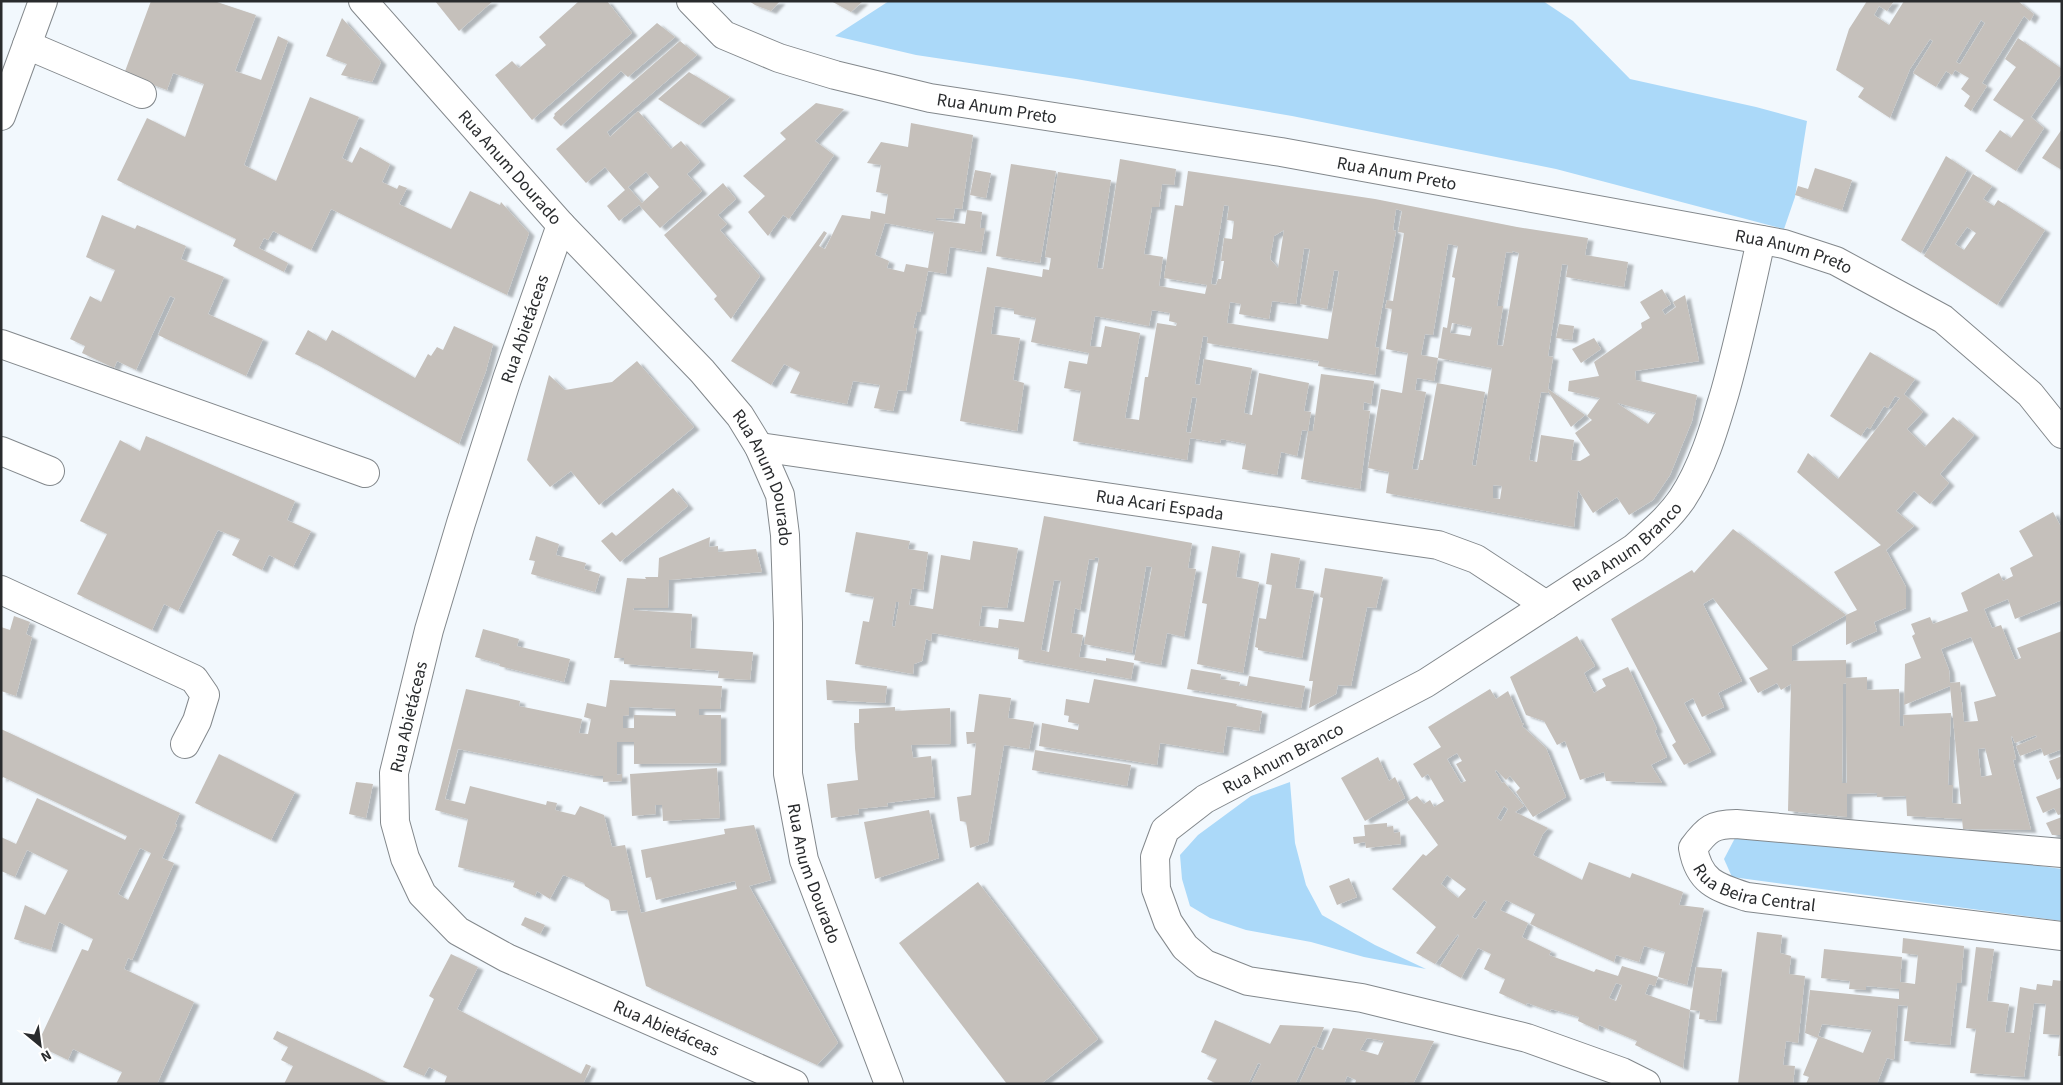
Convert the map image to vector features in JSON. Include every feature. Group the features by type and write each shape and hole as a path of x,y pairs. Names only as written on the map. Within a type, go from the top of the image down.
{"street":[{"path":"1,116 43,1"},
{"name":"Rua Anum Dourado","path":"363,1 560,225 702,371 740,416 759,447 780,495 785,536 788,623 788,774 804,860 889,1084"},
{"name":"Rua Anum Preto","path":"691,1 724,35 779,58 835,75 930,98 1281,152 1784,244 1836,261 1943,319 2030,394 2062,434"},
{"path":"27,45 142,94"},
{"name":"Rua Abietáceas","path":"560,225 507,379 429,630 394,773 395,822 405,858 422,894 458,931 507,958 794,1084"},
{"name":"Rua Anum Branco","path":"1646,1084 1622,1072 1527,1038 1362,998 1248,981 1205,964 1185,947 1168,922 1156,889 1155,857 1165,830 1205,799 1426,684 1634,548 1663,522 1682,499 1701,463 1716,423 1740,339 1761,240"},
{"path":"1,344 365,473"},
{"name":"Rua Acari Espada","path":"759,447 1438,545 1476,559 1546,605"},
{"path":"1,451 50,470"},
{"path":"1,590 194,679 206,695 198,721 185,744"},
{"name":"Rua Beira Central","path":"2062,853 1736,824 1721,824 1709,829 1693,848 1696,864 1711,882 1722,889 1747,897 2062,936"}],"shaded area":[{"path":"889,1 1543,1 1573,21 1630,79 1756,107 1807,121 1795,197 1784,229 1556,169 1292,116 1076,79 916,55 835,36"},
{"path":"1290,782 1295,843 1306,885 1322,915 1375,945 1426,969 1364,957 1311,942 1246,930 1210,918 1190,906 1182,879 1180,855 1198,835 1251,796"},
{"path":"1754,829 2062,869 2062,921 1732,877 1724,859 1735,838"}],"building":[{"path":"151,1 214,1 256,15 235,71 261,80 278,36 288,41 244,165 276,181 310,97 359,117 342,158 352,163 360,147 390,164 382,182 397,189 399,185 407,188 399,204 451,229 470,191 500,205 501,202 529,233 507,295 331,209 311,250 273,231 268,240 264,238 259,248 288,263 284,272 233,246 236,239 117,180 147,118 185,137 204,84 173,73 167,90 124,74"},
{"path":"435,1 493,1 459,31"},
{"path":"579,1 607,1 632,33 532,120 495,75 512,61 519,68 546,45 539,37"},
{"path":"749,1 780,1 771,11"},
{"path":"831,1 863,1 851,12"},
{"path":"1867,1 1894,1 1887,11 1879,6 1874,15 1889,25 1904,1 2018,1 2034,14 2030,21 2024,16 1982,83 1987,86 1971,111 1964,106 1970,96 1961,89 1969,78 1955,70 1952,75 1946,71 1936,87 1913,73 1933,41 1930,39 1910,69 1890,118 1858,97 1864,88 1836,70 1849,29","holes":["1981,20 1985,23 1960,64 1956,62"]},
{"path":"342,18 381,62 372,82 341,75 347,64 326,56"},
{"path":"657,23 675,37 628,77 621,71 561,126 553,118 554,114"},
{"path":"2018,38 2062,69 2062,73 2031,117 2044,128 2016,171 1985,151 2000,130 2011,138 2024,120 1993,100 2016,67 2005,59"},
{"path":"680,41 697,55 607,132 610,137 638,111 671,149 681,141 700,162 687,174 702,191 660,228 639,205 619,221 607,206 625,190 605,167 586,183 556,149","holes":["646,172 659,187 642,203 628,187"]},
{"path":"689,72 730,97 699,125 658,99"},
{"path":"816,103 844,109 815,141 834,155 789,219 783,215 768,236 748,212 765,196 743,176 786,139 780,133"},
{"path":"911,123 973,135 962,209 955,208 953,219 936,218 936,220 965,224 967,210 982,212 980,228 985,228 981,252 950,247 946,274 928,271 920,312 917,312 913,328 917,328 906,391 898,390 893,411 874,408 880,385 853,381 847,404 790,393 800,372 784,364 771,385 731,361 824,231 827,233 819,246 825,249 842,215 870,219 871,211 885,214 888,194 876,192 881,165 867,163 881,142 908,147","holes":["885,223 934,232 928,268 906,264 904,272 887,268 889,261 875,255"]},
{"path":"2062,129 2062,170 2042,158"},
{"path":"1946,156 1967,170 1921,253 1901,240"},
{"path":"1120,159 1176,169 1174,185 1162,184 1159,207 1152,207 1144,254 1163,257 1159,286 1205,294 1207,285 1164,278 1175,205 1183,206 1188,171 1375,199 1517,227 1588,238 1585,255 1628,262 1624,287 1566,277 1568,265 1562,264 1548,356 1553,357 1548,389 1585,415 1571,427 1548,391 1548,393 1541,392 1529,460 1537,462 1541,435 1574,440 1571,460 1580,461 1590,455 1575,433 1592,420 1587,416 1600,398 1568,391 1569,381 1599,376 1594,362 1642,328 1641,323 1650,318 1640,302 1662,289 1671,304 1662,310 1665,315 1676,307 1673,302 1685,295 1699,361 1635,371 1636,380 1697,395 1692,421 1670,475 1653,500 1629,515 1617,497 1593,513 1578,490 1574,527 1386,493 1389,472 1368,468 1381,389 1402,393 1408,353 1386,349 1392,309 1385,308 1387,300 1393,301 1404,233 1398,232 1402,211 1396,209 1393,230 1396,231 1375,347 1379,348 1375,375 1318,366 1319,361 1207,343 1208,337 1203,336 1195,384 1200,385 1204,359 1252,368 1244,413 1252,415 1259,373 1309,383 1304,411 1311,412 1308,431 1302,430 1297,456 1281,452 1277,475 1242,469 1246,444 1221,439 1220,443 1190,438 1187,460 1073,441 1081,391 1064,388 1069,361 1087,364 1089,353 1031,342 1036,318 1014,314 1014,309 995,306 991,334 1020,338 1013,380 1024,383 1017,431 960,421 987,267 1042,277 1043,269 1049,270 1051,258 1045,257 1058,172 1111,180 1097,268 1103,269","holes":["1224,205 1229,206 1227,220 1234,221 1232,239 1224,238 1221,261 1224,261 1221,279 1218,279 1216,285 1211,284","1284,230 1278,268 1270,259 1274,236","1448,244 1458,246 1452,277 1455,278 1447,328 1443,327 1438,358 1421,355 1425,334 1433,335","1304,248 1310,249 1300,304 1327,309 1334,270 1339,271 1328,339 1227,323 1230,302 1241,304 1239,314 1269,319 1272,301 1296,304","1506,252 1519,253 1503,346 1497,345 1503,306 1497,306","1152,310 1170,313 1169,321 1177,323 1176,326 1157,323 1148,377 1145,377 1139,420 1125,418 1140,333 1105,326 1101,347 1090,346 1095,316 1149,326","1452,323 1472,327 1470,336 1450,333","1438,358 1492,368 1476,466 1472,465 1485,392 1437,383 1423,460 1420,460 1418,470 1412,469 1426,392 1415,390 1417,378 1434,381","1192,397 1197,398 1191,433 1186,432","1617,403 1656,413 1648,424","1493,485 1502,486 1500,499 1493,498"]},
{"path":"1011,164 1056,171 1040,263 996,256"},
{"path":"1815,168 1852,180 1842,210 1795,195 1798,186 1808,189"},
{"path":"975,170 991,173 986,198 970,195"},
{"path":"1973,174 1992,186 1983,199 1994,206 1998,200 2045,230 1997,305 1924,256","holes":["1967,227 1976,233 1964,250 1955,244"]},
{"path":"723,183 736,199 718,215 727,224 720,230 760,276 731,319 714,299 717,296 664,235"},
{"path":"102,215 135,229 137,225 186,246 181,259 224,277 208,314 263,339 246,376 158,335 175,298 170,296 136,370 117,361 114,368 82,353 85,346 70,339 90,296 101,302 115,270 86,257"},
{"path":"1559,324 1574,326 1572,340 1556,338"},
{"path":"454,326 493,344 486,371 459,444 295,354 308,330 326,341 332,330 415,378 428,354 431,356 437,347 443,350"},
{"path":"1594,338 1601,349 1581,363 1572,349"},
{"path":"1870,352 1915,379 1904,394 1923,412 1907,429 1925,447 1953,417 1974,435 1940,474 1949,483 1930,504 1914,491 1896,511 1914,526 1886,550 1906,587 1906,608 1874,622 1877,631 1846,645 1846,615 1857,610 1834,572 1881,545 1797,472 1808,453 1838,479 1900,398 1895,396 1888,408 1884,406 1870,429 1867,427 1861,436 1830,416"},
{"path":"637,361 694,427 599,505 571,471 550,487 527,460 549,375 565,390 612,382"},
{"path":"1321,374 1374,381 1371,404 1364,402 1363,410 1370,411 1360,489 1301,479 1308,431 1313,431"},
{"path":"146,436 295,501 287,520 311,531 293,567 269,555 262,570 232,555 240,539 218,530 178,611 164,604 152,630 77,594 107,534 80,521 120,440 140,451"},
{"path":"673,488 688,506 620,562 601,541 612,532 616,536"},
{"path":"2053,512 2062,529 2062,600 2015,619 2008,599 1984,609 1992,628 2001,625 2015,660 2021,658 2017,648 2062,631 2062,749 2044,756 2041,748 2020,756 2016,746 2037,737 2036,735 2015,743 2011,737 2016,759 2013,760 2031,830 1963,829 1962,819 1907,816 1906,796 1877,797 1877,793 1847,794 1847,817 1788,811 1791,684 1781,690 1777,683 1758,693 1749,678 1768,669 1713,598 1703,604 1742,681 1718,693 1724,707 1702,717 1693,698 1684,703 1711,752 1684,765 1672,745 1676,742 1611,619 1692,570 1694,573 1733,529 1846,615 1792,646 1792,661 1846,660 1846,678 1867,677 1867,690 1899,689 1900,726 1904,726 1903,715 1951,713 1948,785 1953,785 1952,803 1961,804 1950,686 1904,705 1905,664 1921,658 1912,636 1915,634 1911,624 1930,617 1933,624 1968,611 1961,593 1999,573 2003,581 2013,576 2010,568 2033,556 2019,531","holes":["1971,637 1996,696 1974,702 1978,721 1964,722 1960,682 1950,683 1949,670 1941,649","1846,683 1847,783 1842,783 1843,684","1985,748 1992,775 1981,777 1978,749"]},
{"path":"1044,516 1192,543 1188,568 1196,569 1184,637 1167,633 1161,665 1134,660 1152,567 1146,566 1132,653 1084,644 1099,558 1095,557 1095,560 1089,559 1080,610 1075,608 1071,633 1083,635 1079,657 1106,661 1106,658 1134,663 1131,679 1018,659 1019,648 932,633 931,641 926,639 922,661 914,664 913,674 855,664 863,621 869,622 874,597 845,592 856,532 910,541 908,549 928,552 923,590 912,588 909,605 933,609 941,555 970,560 973,541 1018,548 1007,608 982,606 979,626 998,628 999,619 1024,622","holes":["1054,580 1061,581 1049,652 1041,650","896,602 899,602 895,627 892,626"]},
{"path":"536,536 559,544 556,555 586,563 584,569 600,574 595,592 531,574 535,561 529,560"},
{"path":"710,537 709,547 718,546 718,552 756,549 762,572 669,580 668,608 634,608 633,610 692,614 690,648 753,652 750,680 718,678 719,671 624,664 624,658 614,658 627,578 646,579 645,577 658,577 659,558"},
{"path":"1212,546 1240,551 1236,577 1259,582 1243,673 1197,664 1207,604 1202,603"},
{"path":"1271,553 1300,558 1295,588 1314,591 1302,658 1258,650 1255,647 1259,618 1266,619 1272,585 1266,584"},
{"path":"1325,568 1383,577 1376,608 1367,607 1351,686 1338,685 1336,694 1309,708 1313,681 1309,681 1323,598 1320,597"},
{"path":"14,616 30,622 26,634 32,637 16,696 1,691 1,627 10,630"},
{"path":"483,629 519,639 517,646 570,659 564,682 499,666 500,664 475,657"},
{"path":"1577,636 1595,666 1584,673 1594,693 1606,686 1602,679 1628,667 1657,729 1655,731 1667,757 1651,765 1662,783 1606,781 1604,772 1580,780 1565,741 1557,745 1544,721 1526,715 1510,677"},
{"path":"1191,669 1221,674 1220,679 1240,682 1239,686 1247,686 1249,676 1305,686 1301,708 1187,689"},
{"path":"1094,679 1237,704 1236,706 1262,711 1259,731 1227,726 1223,753 1160,743 1157,765 1039,746 1042,723 1078,730 1079,724 1068,722 1069,716 1064,715 1066,699 1089,703"},
{"path":"610,680 722,686 720,709 699,709 699,715 721,715 721,763 634,764 634,742 617,742 617,775 622,774 622,781 603,782 603,776 458,749 445,799 465,804 470,786 546,805 547,801 557,803 555,810 575,815 580,806 604,815 612,847 625,845 641,913 737,889 735,881 656,900 651,877 646,878 641,850 725,834 724,829 754,825 771,880 749,886 838,1043 817,1065 646,986 627,910 611,911 609,900 585,886 584,883 563,875 550,899 537,891 535,896 513,887 515,881 458,867 468,819 435,810 466,689 520,701 519,706 582,719 579,733 588,734 591,719 584,717 587,703 606,707","holes":["629,707 675,709 676,716 634,715 634,728 623,728 623,716 629,715"]},
{"path":"826,680 887,686 885,703 827,700"},
{"path":"1490,689 1496,699 1508,691 1524,724 1522,726 1546,748 1566,797 1533,817 1516,792 1520,788 1510,776 1506,780 1495,771 1502,783 1504,782 1524,806 1515,812 1548,828 1533,855 1582,880 1589,862 1630,878 1632,873 1683,892 1679,905 1704,908 1687,985 1658,977 1655,986 1649,984 1645,994 1690,1010 1683,1068 1635,1045 1637,1041 1599,1025 1598,1030 1578,1021 1579,1017 1551,1009 1550,1011 1527,1003 1526,1005 1499,993 1505,979 1484,969 1491,954 1478,948 1461,978 1440,966 1459,936 1458,934 1435,964 1416,953 1436,927 1392,889 1423,854 1426,856 1438,845 1407,802 1417,796 1424,804 1430,800 1434,807 1444,801 1428,774 1422,778 1413,764 1441,747 1428,727","holes":["1457,753 1462,761 1456,764 1466,781 1461,783 1447,759","1504,806 1508,809 1501,821 1497,818","1447,875 1466,889 1458,898 1441,884","1484,900 1487,902 1476,919 1472,917","1506,900 1535,914 1530,924 1614,962 1616,955 1639,962 1644,946 1665,952 1658,977 1622,966 1618,976 1596,969 1594,972 1549,955 1551,951 1522,937 1528,923 1500,910","1616,983 1622,985 1616,1001 1609,998"]},
{"path":"979,694 1011,698 1008,718 1034,722 1029,749 1004,745 988,842 970,848 966,822 960,821 957,797 971,795 976,743 967,744 966,732 974,732"},
{"path":"895,707 895,711 950,708 951,744 911,745 913,758 931,756 935,797 887,803 888,806 858,809 859,814 831,818 827,784 858,780 854,723 859,723 859,709"},
{"path":"1,729 180,813 175,824 177,825 162,858 174,863 132,960 128,958 124,969 194,1002 157,1084 116,1084 122,1072 73,1049 68,1060 37,1045 82,949 88,951 93,939 59,922 51,950 14,939 25,905 45,915 68,870 27,850 15,877 1,871 1,837 16,844 37,798 125,840 127,836 3,777 1,780","holes":["140,848 151,853 128,900 118,894"]},
{"path":"1035,750 1131,765 1127,786 1032,770"},
{"path":"219,754 295,792 271,840 195,803"},
{"path":"2062,756 2062,777 2057,780 2049,761"},
{"path":"1378,757 1389,781 1395,777 1405,798 1365,821 1341,778"},
{"path":"717,768 720,818 663,821 662,805 655,805 656,814 632,816 630,774"},
{"path":"356,782 373,784 366,818 349,814"},
{"path":"2062,787 2062,814 2058,815 2054,808 2043,813 2036,797"},
{"path":"929,810 939,858 875,879 864,822"},
{"path":"2062,817 2062,835 2052,835 2046,823"},
{"path":"1387,823 1387,827 1393,826 1394,833 1400,832 1401,844 1366,848 1365,842 1354,844 1353,837 1365,836 1364,825"},
{"path":"1349,878 1357,897 1337,905 1329,886"},
{"path":"978,882 1098,1039 1041,1084 1007,1084 899,943"},
{"path":"525,917 545,925 540,934 521,925"},
{"path":"1757,932 1782,935 1780,953 1791,956 1789,974 1805,976 1798,1043 1786,1041 1783,1065 1795,1066 1793,1084 1738,1084"},
{"path":"1903,938 1964,946 1961,983 1957,983 1950,1045 1904,1041 1908,1006 1898,1005 1894,1060 1887,1058 1877,1084 1806,1084 1809,1077 1803,1075 1818,1038 1805,1033 1810,990 1899,999 1899,989 1866,986 1866,990 1849,989 1850,981 1821,978 1824,949 1902,957 1900,982 1915,984 1918,955 1902,953","holes":["1822,1024 1872,1030 1863,1053 1818,1036"]},
{"path":"1976,947 1994,949 1987,1001 2009,1004 2005,1032 2014,1033 2020,987 2036,990 2037,984 2052,986 2053,980 2062,981 2062,1056 2058,1056 2060,1035 2043,1034 2046,1004 2034,1003 2024,1077 1970,1073 1976,1029 1966,1028"},
{"path":"451,954 478,967 457,1009 581,1074 586,1064 591,1066 583,1084 444,1084 447,1076 429,1067 424,1076 403,1067 434,999 429,996"},
{"path":"1696,967 1722,969 1716,1021 1699,1019 1700,1011 1690,1010"},
{"path":"1215,1020 1270,1044 1280,1025 1324,1027 1316,1047 1313,1046 1295,1084 1251,1084 1261,1064 1258,1063 1248,1084 1217,1084 1207,1079 1217,1059 1201,1052"},
{"path":"1333,1028 1434,1041 1413,1084 1405,1082 1404,1084 1355,1084 1356,1080 1347,1076 1344,1084 1299,1084 1316,1047 1323,1050","holes":["1367,1038 1384,1041 1378,1055 1360,1050"]},
{"path":"277,1031 390,1084 284,1084 293,1066 281,1060 288,1047 273,1039"}]}
